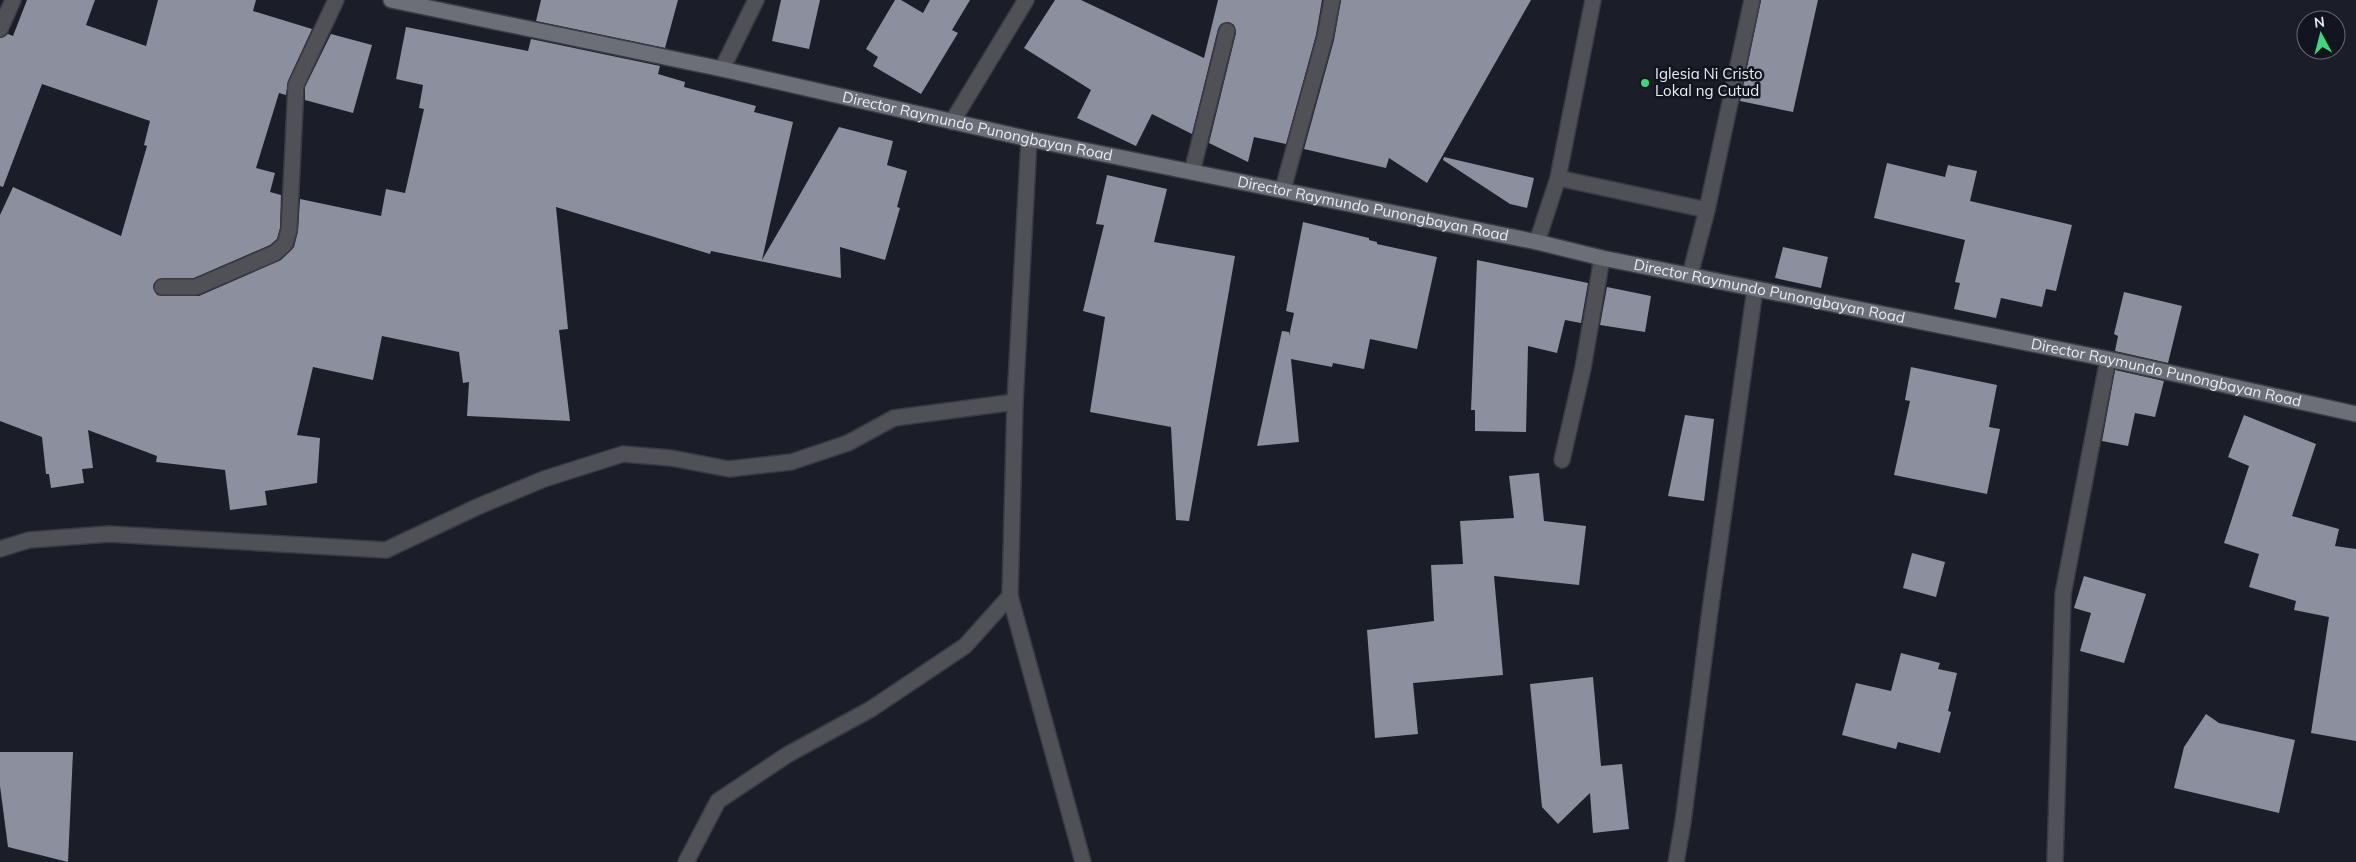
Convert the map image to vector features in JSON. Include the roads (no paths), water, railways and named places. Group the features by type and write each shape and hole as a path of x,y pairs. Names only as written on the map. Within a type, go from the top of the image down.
{"street":[{"path":"0,30 13,0"},
{"path":"162,287 196,287 275,253 285,244 289,230 296,85 336,0"},
{"name":"Director Raymundo Punongbayan Road","path":"391,0 722,70 1029,139 1283,189 1537,242 1602,258 2108,359 2356,414"},
{"path":"722,70 756,0"},
{"path":"952,122 1026,0"},
{"path":"1283,189 1325,37 1332,0"},
{"path":"1537,242 1558,178 1593,0"},
{"path":"1690,275 1707,210 1752,0"},
{"path":"1192,172 1227,31"},
{"path":"1029,139 1015,402 1010,596 1083,862"},
{"path":"1558,178 1707,210"},
{"path":"1562,460 1582,368 1602,258"},
{"path":"1676,862 1684,822 1710,611 1755,289"},
{"path":"2055,862 2063,594 2108,359"},
{"path":"0,549 29,540 109,534 386,550 477,507 544,479 623,454 671,458 729,469 791,462 848,443 894,418 1015,402"},
{"path":"686,862 718,801 787,755 872,710 965,646 1010,596"}],"place":[{"name":"Iglesia Ni Cristo Lokal ng Cutud","path":"1645,83"}]}
